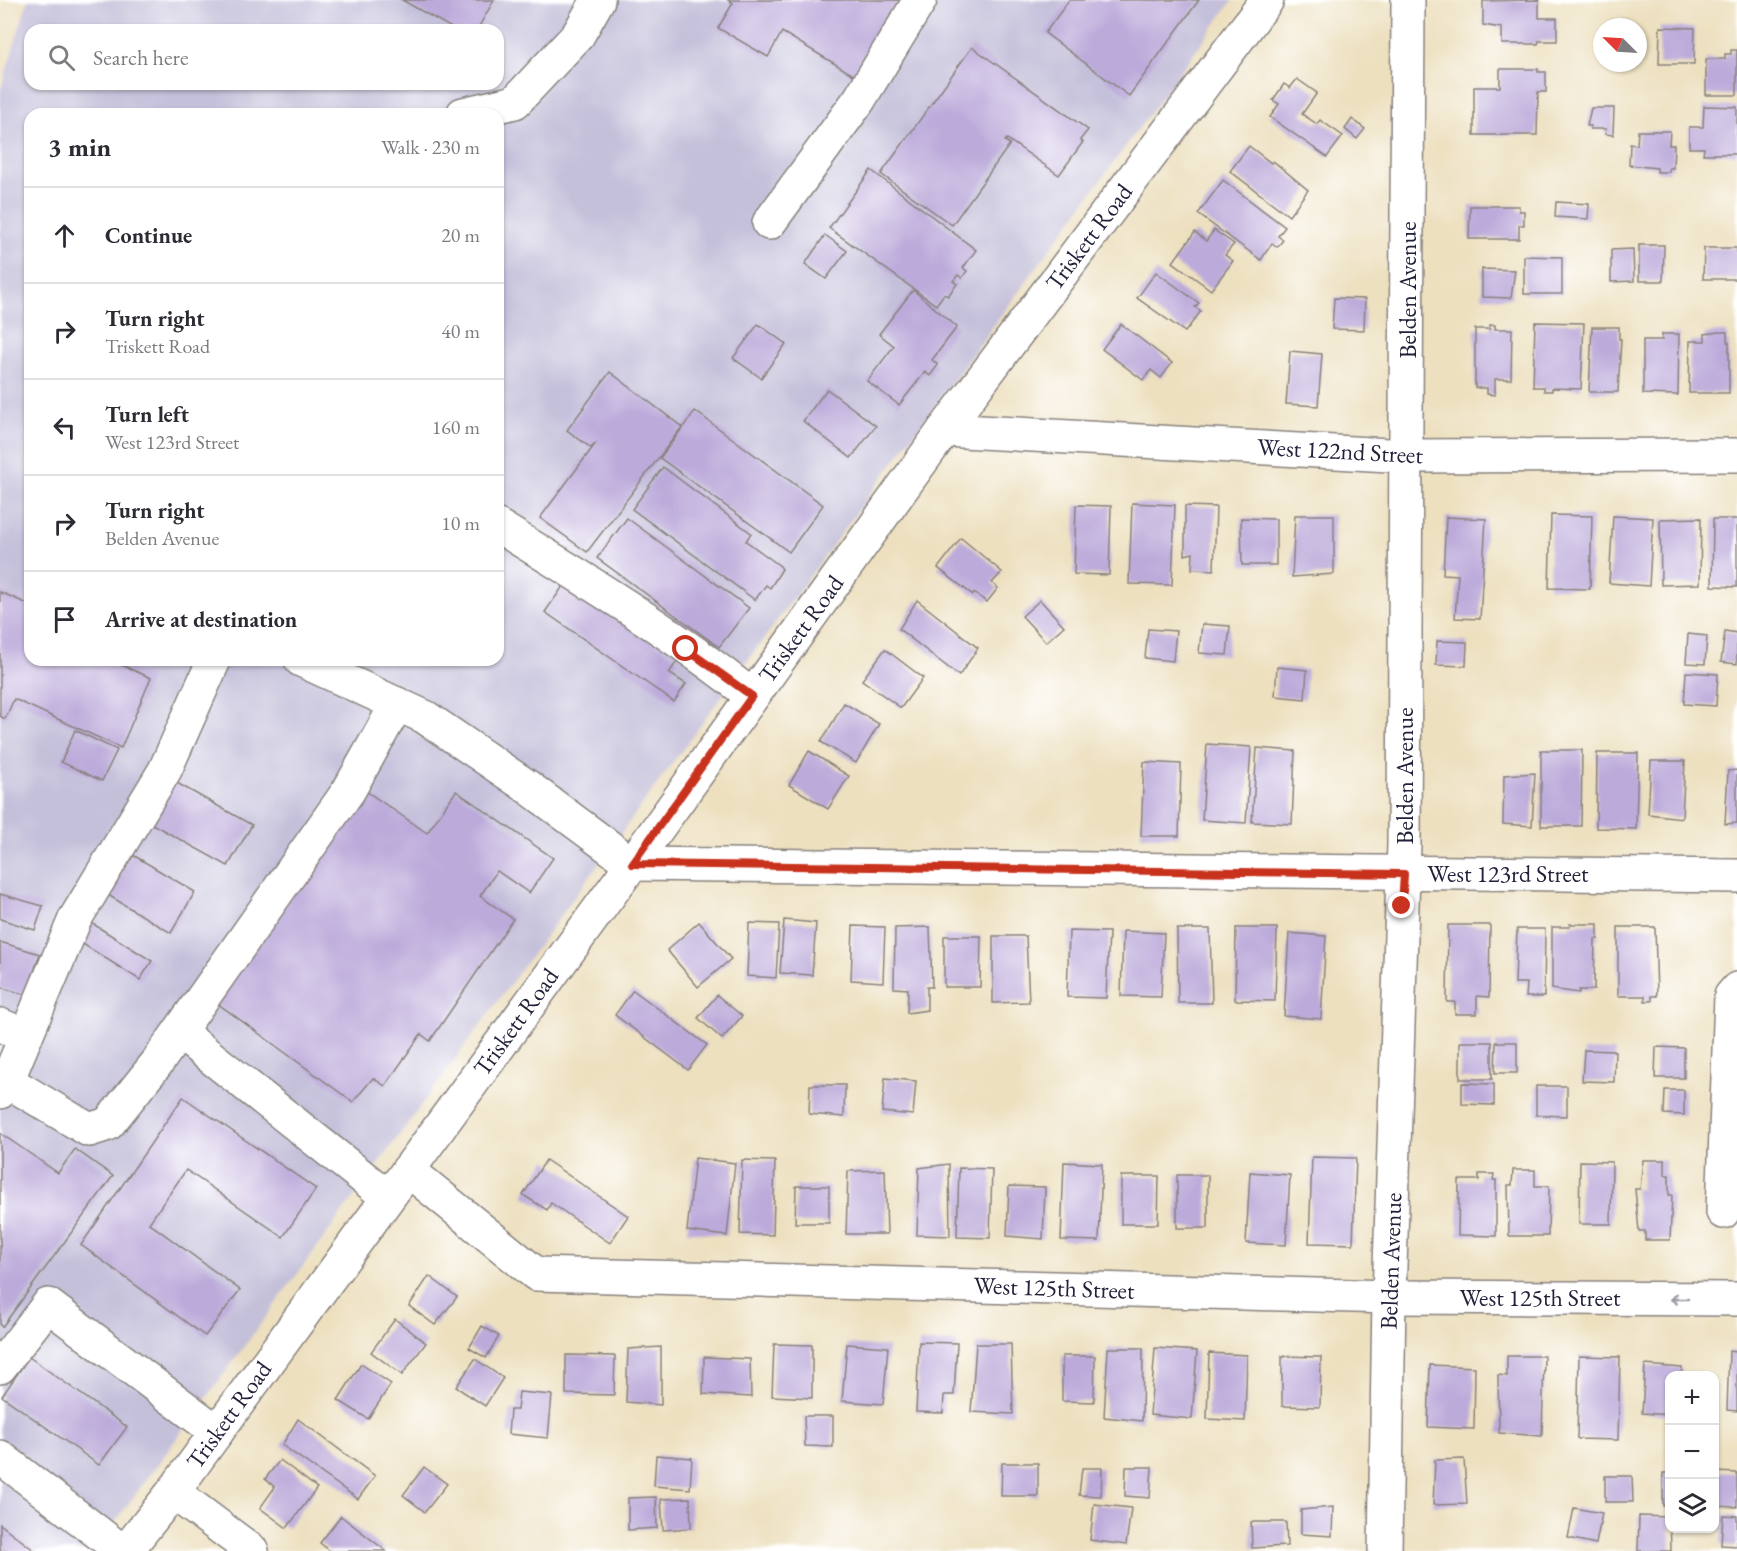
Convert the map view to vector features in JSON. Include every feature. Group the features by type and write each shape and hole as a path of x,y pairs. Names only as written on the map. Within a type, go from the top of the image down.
{"street":[{"path":"489,108 515,102 578,35 598,0"},
{"path":"769,224 859,100 920,0"},
{"name":"Triskett Road","path":"124,1551 173,1492 217,1432 632,864 944,430 1267,0"},
{"name":"Belden Avenue","path":"1385,1551 1389,1297 1404,874 1408,0"},
{"name":"West 122nd Street","path":"944,430 1407,456 1737,455"},
{"path":"504,530 722,672 752,696"},
{"path":"211,666 165,770 75,919 13,1030 4,1086 89,1130 108,1124 179,1032 349,790 397,704"},
{"path":"315,666 425,717 632,864"},
{"name":"West 123rd Street","path":"632,864 1737,876"},
{"path":"1723,1212 1731,996 1737,989"},
{"path":"179,1032 388,1197"},
{"name":"West 125th Street","path":"408,1170 536,1274 1389,1297 1737,1299"},
{"path":"0,1368 48,1305 217,1432"},
{"path":"0,1458 124,1551"},
{"path":"173,1492 252,1551"}],"shaded area":[{"path":"28,0 1233,0 94,1551 0,1551 0,91"}],"building":[{"path":"402,0 494,0 480,24 444,24"},
{"path":"728,0 905,0 860,79 782,32 768,57 718,28 733,3"},
{"path":"1069,0 1199,0 1129,96 1045,33"},
{"path":"1539,0 1539,18 1557,18 1557,41 1539,41 1538,44 1502,44 1502,28 1483,25 1483,1"},
{"path":"1660,27 1695,28 1694,64 1659,64"},
{"path":"972,47 1088,130 1080,140 1083,142 1059,175 1007,139 1005,141 1010,144 952,225 881,174"},
{"path":"1731,50 1737,50 1737,95 1706,95 1706,59 1725,59 1725,54 1731,54"},
{"path":"1500,69 1538,69 1538,72 1546,72 1546,92 1538,92 1537,135 1474,135 1474,87 1500,87"},
{"path":"1297,79 1317,93 1302,114 1317,124 1320,120 1343,136 1327,157 1270,117 1279,104 1273,100 1284,84 1290,88"},
{"path":"1704,106 1737,107 1737,154 1703,154 1704,148 1689,148 1689,127 1703,127"},
{"path":"1591,108 1614,108 1613,135 1605,134 1606,129 1590,129 1591,126 1587,126"},
{"path":"1352,119 1365,129 1357,139 1345,129"},
{"path":"1638,131 1670,131 1669,145 1674,145 1673,168 1669,168 1669,172 1657,172 1657,168 1629,165 1630,144 1637,145"},
{"path":"1249,146 1271,163 1273,161 1308,190 1289,216 1230,171"},
{"path":"871,170 976,250 963,268 967,271 962,278 958,275 953,281 957,284 948,296 944,294 936,305 829,228"},
{"path":"1223,180 1285,227 1278,236 1283,240 1277,247 1272,243 1261,260 1198,214"},
{"path":"1556,202 1589,204 1588,219 1555,217"},
{"path":"1470,206 1519,206 1519,211 1524,211 1524,225 1519,225 1519,239 1469,239"},
{"path":"1214,230 1234,244 1225,255 1233,261 1211,290 1173,262 1195,232 1206,241"},
{"path":"825,235 847,251 826,279 805,264"},
{"path":"1639,245 1664,245 1663,281 1639,281"},
{"path":"1704,248 1737,248 1737,279 1703,279"},
{"path":"1633,249 1634,281 1611,282 1611,250"},
{"path":"1524,256 1562,257 1562,294 1524,294"},
{"path":"1482,269 1515,270 1511,298 1482,297"},
{"path":"1156,272 1199,303 1195,307 1201,311 1185,332 1137,298"},
{"path":"913,290 957,327 932,360 938,365 930,376 925,372 899,405 867,381 894,346 879,334"},
{"path":"1334,298 1365,299 1364,330 1332,329"},
{"path":"1535,322 1584,323 1581,389 1552,388 1552,391 1544,391 1544,387 1533,387"},
{"path":"758,324 786,344 761,378 733,358"},
{"path":"1121,324 1172,363 1161,378 1151,370 1143,380 1102,349"},
{"path":"1490,325 1495,325 1495,329 1512,329 1511,379 1495,379 1495,395 1487,394 1487,388 1475,388 1475,329 1490,329"},
{"path":"1592,327 1619,327 1619,339 1621,339 1618,392 1589,392"},
{"path":"1727,332 1727,342 1729,342 1729,393 1689,393 1690,341 1705,341 1705,334"},
{"path":"1662,334 1679,334 1678,395 1643,394 1643,340 1662,340"},
{"path":"1290,351 1322,354 1318,406 1286,404"},
{"path":"610,372 682,427 587,552 540,518 596,443 591,448 567,430"},
{"path":"827,389 876,426 851,458 803,421"},
{"path":"695,411 823,505 789,552 660,458"},
{"path":"663,467 751,533 746,541 780,566 782,569 770,588 766,585 755,600 632,509"},
{"path":"1132,503 1175,505 1172,585 1129,584"},
{"path":"1076,505 1111,506 1109,575 1074,574"},
{"path":"1185,506 1216,507 1214,570 1192,569 1193,553 1185,555"},
{"path":"1295,515 1334,515 1334,574 1292,577"},
{"path":"1551,515 1592,516 1590,589 1549,588"},
{"path":"1613,516 1653,518 1649,586 1609,583"},
{"path":"1446,517 1486,519 1480,619 1455,618 1458,575 1443,574"},
{"path":"627,518 749,608 719,647 597,558"},
{"path":"1241,518 1276,519 1276,565 1242,565"},
{"path":"1701,518 1700,584 1661,585 1660,519"},
{"path":"1713,519 1737,519 1737,587 1712,586"},
{"path":"961,538 1002,572 992,583 998,588 987,602 974,593 973,595 938,568"},
{"path":"566,582 678,660 669,673 686,684 674,702 545,612"},
{"path":"0,592 24,602 24,666 124,666 151,678 121,748 14,699 5,719 0,716"},
{"path":"917,600 978,648 959,676 899,629"},
{"path":"1040,600 1064,626 1046,642 1022,616"},
{"path":"1202,624 1230,626 1227,655 1199,653"},
{"path":"1148,629 1176,631 1173,661 1145,658"},
{"path":"1725,631 1737,633 1737,664 1721,662"},
{"path":"1688,634 1707,636 1705,664 1686,663"},
{"path":"1437,641 1467,642 1466,666 1436,665"},
{"path":"885,649 923,678 901,708 862,680"},
{"path":"1277,667 1307,670 1305,699 1275,696"},
{"path":"1686,672 1718,674 1716,706 1684,704"},
{"path":"844,703 879,724 856,763 821,742"},
{"path":"75,730 117,750 102,781 61,762"},
{"path":"1207,744 1251,747 1246,823 1202,820"},
{"path":"1257,748 1295,751 1292,824 1252,822"},
{"path":"1541,750 1582,750 1581,826 1541,826"},
{"path":"809,751 849,776 828,809 789,785"},
{"path":"1597,753 1638,753 1636,829 1596,828"},
{"path":"1651,761 1685,761 1682,818 1648,814"},
{"path":"1144,762 1181,764 1179,836 1141,836"},
{"path":"1737,770 1737,823 1725,824 1728,771"},
{"path":"1535,773 1532,826 1503,824 1504,775"},
{"path":"175,782 252,825 228,866 152,824"},
{"path":"366,791 427,833 456,791 553,858 529,893 497,871 480,896 513,919 430,1041 421,1034 385,1086 373,1078 353,1102 217,1003"},
{"path":"133,855 195,892 171,933 108,895"},
{"path":"0,894 43,906 35,930 0,919"},
{"path":"784,920 816,923 812,975 780,973"},
{"path":"90,922 152,961 140,980 78,941"},
{"path":"699,922 731,959 698,987 667,950"},
{"path":"749,923 779,924 776,978 747,976"},
{"path":"1570,924 1598,924 1598,939 1595,939 1594,990 1579,990 1579,993 1552,989 1552,927 1570,927"},
{"path":"1448,925 1490,925 1489,997 1477,996 1477,1014 1455,1014 1455,1002 1447,1002"},
{"path":"853,926 885,927 883,982 851,980"},
{"path":"930,927 932,987 927,987 927,1010 907,1013 908,989 894,988 895,928"},
{"path":"1618,927 1655,927 1657,996 1652,996 1652,1001 1645,1001 1645,996 1618,996"},
{"path":"1236,928 1277,928 1275,1001 1235,1000"},
{"path":"1177,929 1210,929 1212,1003 1178,1003"},
{"path":"1517,929 1545,929 1544,997 1526,997 1527,983 1515,983"},
{"path":"1069,931 1109,932 1106,998 1067,997"},
{"path":"1123,931 1164,933 1161,997 1121,996"},
{"path":"1289,933 1326,936 1321,1019 1284,1016"},
{"path":"944,936 981,936 980,987 944,987"},
{"path":"993,936 1026,936 1029,1002 993,1003"},
{"path":"0,942 40,954 26,995 0,987"},
{"path":"633,990 707,1045 688,1070 615,1015"},
{"path":"717,995 742,1016 722,1039 698,1018"},
{"path":"1460,1042 1492,1042 1492,1079 1460,1079"},
{"path":"1496,1042 1517,1042 1517,1073 1495,1073"},
{"path":"1656,1047 1684,1048 1684,1078 1655,1078"},
{"path":"1584,1050 1615,1051 1614,1082 1582,1081"},
{"path":"885,1078 916,1081 913,1115 882,1112"},
{"path":"1462,1083 1494,1084 1494,1105 1462,1104"},
{"path":"810,1085 845,1085 844,1117 809,1114"},
{"path":"1536,1086 1567,1086 1567,1116 1536,1115"},
{"path":"1665,1090 1684,1090 1684,1115 1664,1114"},
{"path":"183,1097 316,1189 283,1237 186,1170 149,1223 240,1290 205,1336 81,1245"},
{"path":"0,1133 58,1173 75,1149 113,1176 2,1327 0,1325"},
{"path":"1312,1157 1356,1158 1353,1244 1309,1243"},
{"path":"695,1158 735,1163 727,1236 687,1231"},
{"path":"546,1160 628,1216 610,1243 551,1203 547,1210 523,1195"},
{"path":"742,1160 775,1161 773,1235 740,1234"},
{"path":"1643,1160 1665,1160 1665,1175 1669,1175 1669,1195 1672,1195 1670,1240 1645,1240 1645,1231 1639,1231 1635,1189 1640,1189"},
{"path":"1580,1161 1612,1162 1611,1224 1579,1224"},
{"path":"1064,1162 1102,1164 1099,1241 1061,1240"},
{"path":"949,1164 950,1236 917,1235 919,1168"},
{"path":"959,1168 992,1169 990,1238 957,1237"},
{"path":"885,1170 887,1234 846,1234 848,1171"},
{"path":"1513,1170 1535,1170 1535,1186 1549,1186 1548,1236 1509,1236 1508,1185 1512,1185"},
{"path":"1250,1172 1290,1175 1286,1245 1246,1243"},
{"path":"1479,1174 1494,1174 1493,1180 1496,1180 1496,1236 1458,1235 1459,1180 1479,1180"},
{"path":"1177,1175 1208,1175 1208,1228 1177,1228"},
{"path":"1121,1176 1159,1176 1158,1224 1121,1224"},
{"path":"796,1186 829,1186 829,1223 795,1223"},
{"path":"1009,1186 1045,1187 1043,1239 1007,1236"},
{"path":"429,1276 457,1297 435,1325 409,1306"},
{"path":"395,1319 426,1343 402,1375 371,1352"},
{"path":"482,1326 499,1336 486,1358 469,1348"},
{"path":"919,1342 957,1343 954,1395 944,1395 943,1413 916,1412"},
{"path":"774,1344 812,1345 812,1398 772,1396"},
{"path":"847,1344 888,1347 883,1404 842,1401"},
{"path":"976,1344 1011,1344 1013,1414 971,1412"},
{"path":"661,1347 661,1405 626,1402 628,1349"},
{"path":"1108,1348 1143,1348 1142,1421 1104,1417"},
{"path":"1155,1348 1197,1351 1192,1419 1150,1415"},
{"path":"1729,1351 1737,1352 1737,1411 1727,1410"},
{"path":"1209,1353 1247,1355 1245,1421 1207,1419"},
{"path":"566,1355 615,1356 614,1395 566,1394"},
{"path":"1062,1356 1095,1356 1094,1402 1062,1401"},
{"path":"1282,1356 1321,1357 1320,1407 1282,1406"},
{"path":"1507,1356 1544,1356 1542,1436 1499,1433 1498,1375 1507,1376"},
{"path":"1579,1356 1620,1357 1618,1440 1577,1439"},
{"path":"29,1357 127,1427 99,1465 2,1396"},
{"path":"704,1357 750,1359 751,1397 703,1394"},
{"path":"475,1359 503,1378 485,1406 456,1387"},
{"path":"361,1364 391,1384 368,1419 338,1400"},
{"path":"1430,1365 1475,1367 1474,1429 1428,1427"},
{"path":"1645,1365 1682,1368 1682,1371 1665,1371 1665,1415 1642,1413"},
{"path":"519,1392 552,1395 548,1438 508,1434 510,1410 517,1410"},
{"path":"804,1416 833,1416 833,1447 805,1446"},
{"path":"298,1419 375,1476 358,1499 282,1445"},
{"path":"656,1455 692,1458 690,1489 654,1486"},
{"path":"1464,1459 1467,1504 1433,1505 1435,1460"},
{"path":"280,1460 317,1488 287,1528 260,1508 275,1487 265,1479"},
{"path":"1002,1463 1038,1463 1038,1496 1001,1496"},
{"path":"424,1467 447,1484 425,1512 403,1495"},
{"path":"1126,1467 1152,1467 1150,1498 1125,1496"},
{"path":"1082,1468 1102,1468 1101,1496 1079,1495"},
{"path":"1719,1472 1737,1473 1737,1507 1719,1506"},
{"path":"1663,1473 1665,1473 1665,1506 1663,1506"},
{"path":"1605,1476 1632,1476 1633,1502 1605,1502"},
{"path":"656,1497 657,1528 628,1530 628,1498"},
{"path":"690,1498 691,1528 663,1530 661,1499"},
{"path":"1094,1504 1131,1508 1126,1545 1090,1540"},
{"path":"1333,1507 1332,1536 1301,1534 1301,1510"},
{"path":"1574,1508 1602,1513 1596,1544 1568,1538"},
{"path":"1723,1515 1737,1516 1737,1546 1721,1545"},
{"path":"341,1516 386,1551 330,1551 320,1543"},
{"path":"1639,1516 1665,1517 1665,1533 1670,1533 1671,1551 1638,1551"},
{"path":"1251,1522 1286,1522 1287,1546 1252,1548"},
{"path":"0,1524 35,1551 0,1551"}],"route":[{"path":"686,649 722,672 752,696 632,864 1404,874 1402,906"}]}
